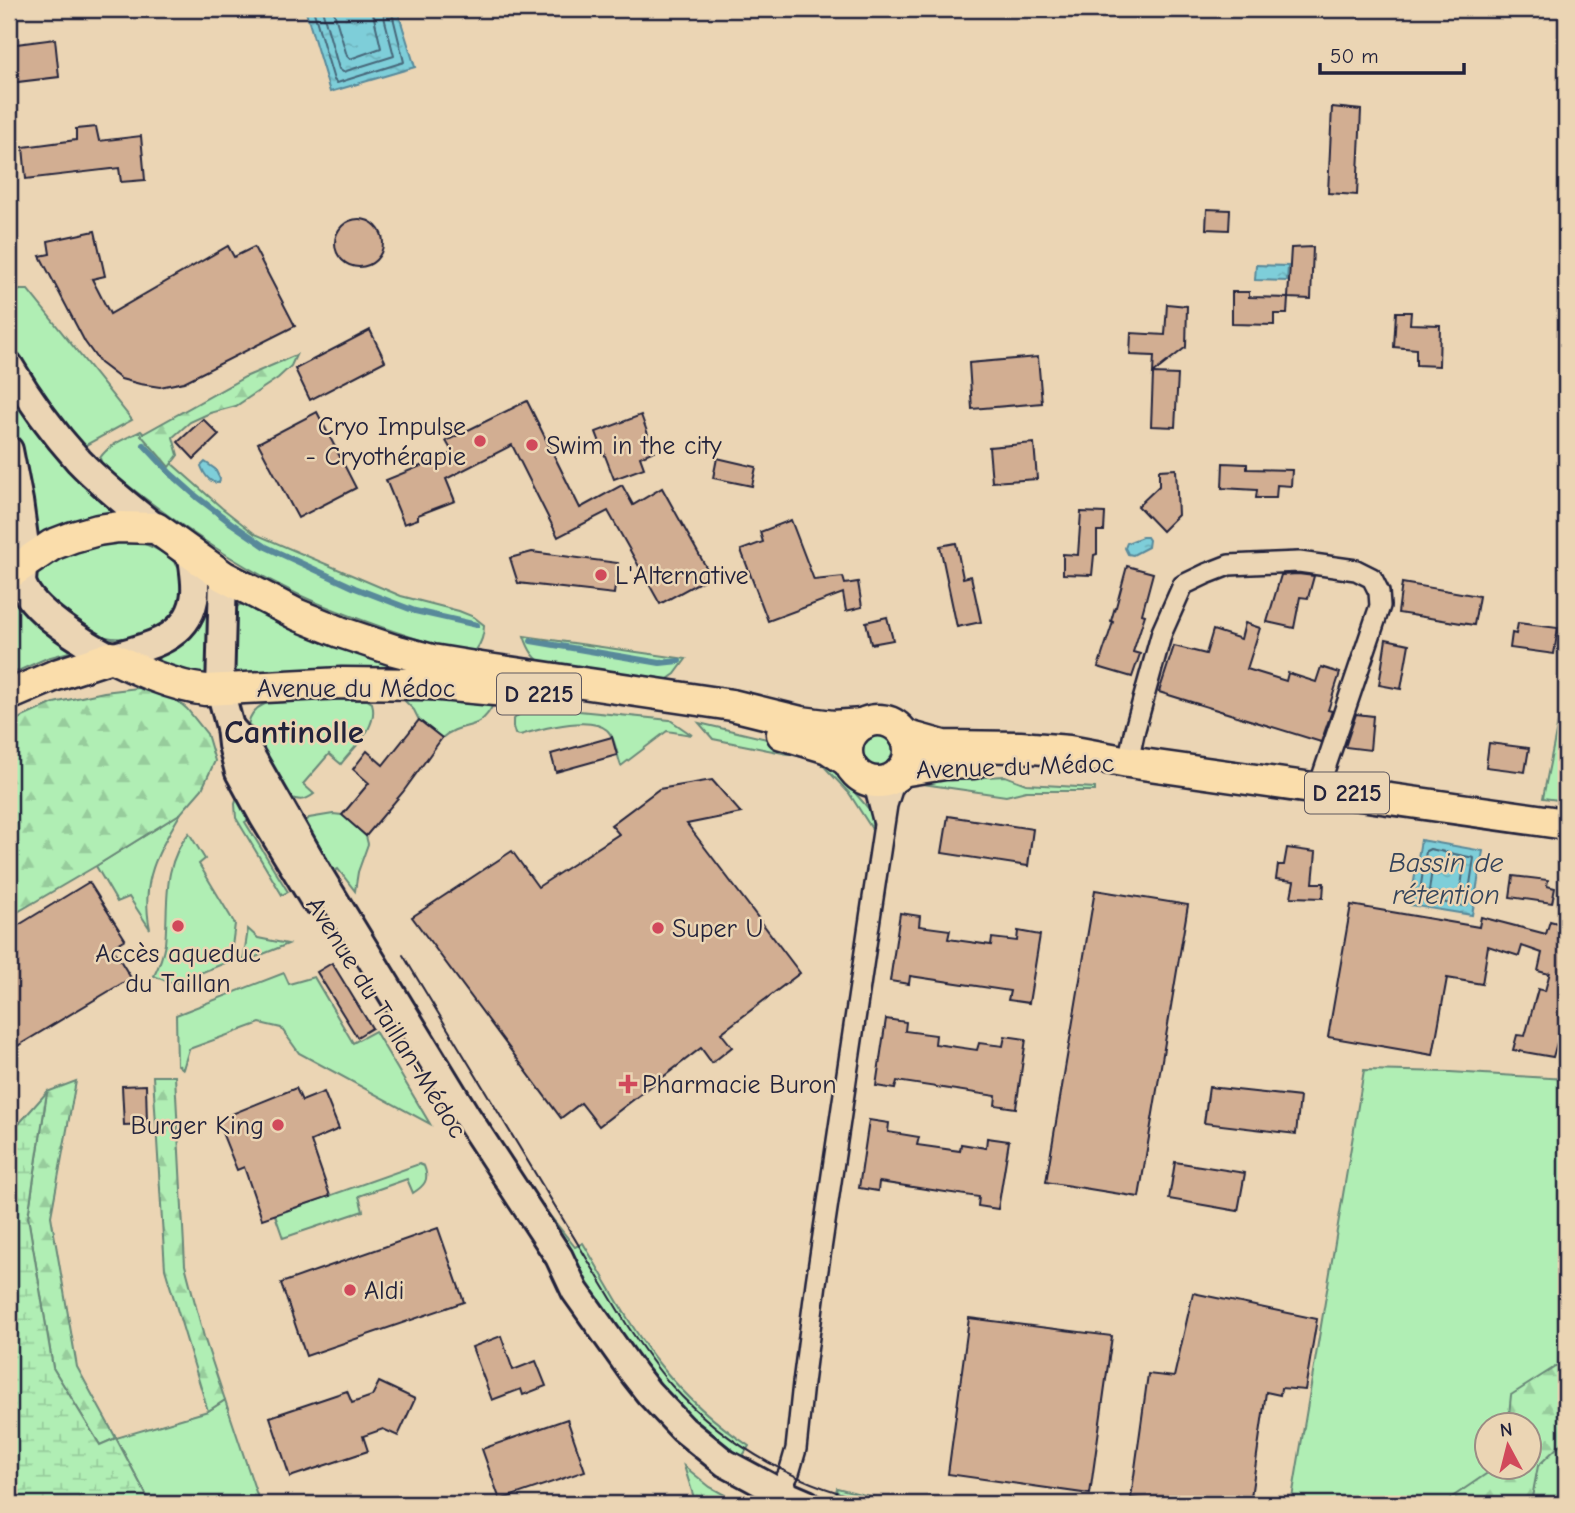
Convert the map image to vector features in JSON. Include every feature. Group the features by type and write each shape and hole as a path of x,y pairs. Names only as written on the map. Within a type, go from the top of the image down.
{"main road":[{"path":"16,569 52,545 73,537 119,527 156,528"},
{"name":"Avenue du Médoc","path":"156,528 223,576 298,615 340,632 432,660 732,705 801,722 833,726 863,724"},
{"name":"Avenue du Médoc","path":"111,657 138,670 193,688 220,690 303,684 430,684 655,708 764,729 828,748 849,762"},
{"path":"9,695 55,675 111,657"},
{"path":"878,720 898,727 904,735 909,753 906,762 891,775 863,778 854,771 849,762 847,744 856,729 878,720"},
{"name":"Avenue du Médoc","path":"904,735 943,746 1056,750 1566,824"},
{"name":"Avenue du Médoc","path":"891,775 944,764 1007,762 1101,765 1128,762"}],"street":[{"name":"Avenue du Médoc","path":"9,365 49,426 80,463 156,528"},
{"name":"Avenue du Médoc","path":"9,450 25,545 16,569 28,595 70,633 111,657"},
{"path":"111,657 164,639 184,623 190,614 195,596 192,555"},
{"path":"1128,762 1162,632 1183,585 1229,565 1299,562 1322,565 1356,570 1372,578 1379,592 1380,606 1318,789"},
{"name":"Avenue du Taillan-Médoc","path":"223,576 220,690 230,727 242,740 320,876 466,1115 559,1257 575,1291 649,1393 683,1429 725,1463 807,1504"},
{"path":"779,1492 789,1473 796,1448 816,1283 883,831 882,816 891,775"}],"green space":[{"path":"20,290 28,290 132,420 86,445 78,444 36,388 9,342 9,297"},
{"path":"296,355 291,366 278,378 236,406 190,422 173,437 178,455 169,467 141,435 245,377"},
{"path":"9,385 54,453 75,475 116,508 116,513 33,541 9,422"},
{"path":"141,431 170,462 255,534 401,596 474,617 484,625 478,647 476,650 466,650 445,647 342,613 267,579 218,550 102,465 100,458 108,449"},
{"path":"128,539 162,552 180,570 185,589 179,608 164,624 143,635 117,638 90,632 39,592 36,575 45,563 89,545"},
{"path":"206,592 210,592 208,677 144,661"},
{"path":"9,597 73,651 47,658 9,675"},
{"path":"247,604 433,670 231,676 233,611 239,605"},
{"path":"524,636 686,659 675,674 662,683 548,667 533,654"},
{"path":"1566,682 1566,801 1543,798"},
{"path":"146,687 170,694 187,709 207,734 215,761 202,789 181,813 9,917 9,723 54,703 104,692"},
{"path":"367,700 372,703 373,712 369,728 358,744 341,764 329,754 303,784 314,794 299,800 289,797 246,736 250,718 260,706 275,701"},
{"path":"404,700 493,705 482,720 442,738 419,720"},
{"path":"528,706 670,720 692,735 667,731 621,766 612,737 607,730 599,726 577,723 515,734 513,720"},
{"path":"699,723 784,743 835,765 841,777 869,809 872,829 849,793 818,760 713,739"},
{"path":"878,728 894,735 901,751 894,767 878,774 862,767 855,751 862,735"},
{"path":"1005,776 1026,784 1095,788 1095,791 1026,791 1006,796 916,783"},
{"path":"239,797 248,807 248,820 245,822 288,892 282,895 236,818 235,804"},
{"path":"181,813 158,854 149,882 147,896 150,929 129,897 117,902 96,866"},
{"path":"342,815 366,836 368,844 358,872 355,891 338,869 328,874 300,828 309,818"},
{"path":"189,833 205,859 199,864 235,924 230,961 173,984 154,976 165,944 170,873 180,846"},
{"path":"248,929 258,938 288,944 243,962"},
{"path":"284,973 289,984 314,977 353,1043 375,1031 430,1124 299,1053 281,1028 260,1023 189,1049 183,1069 177,1064 176,1015"},
{"path":"1364,1070 1566,1079 1566,1504 1291,1504"},
{"path":"153,1076 175,1076 185,1265 204,1337 225,1400 208,1411 165,1269"},
{"path":"76,1081 51,1216 77,1367 116,1438 100,1445 53,1368 28,1217 47,1092"},
{"path":"47,1092 28,1217 53,1368 100,1445 116,1438 151,1504 9,1504 9,1135"},
{"path":"419,1164 424,1166 426,1179 413,1193 407,1179 359,1196 363,1211 283,1238 275,1215"},
{"path":"532,1193 575,1247 583,1243 640,1337 671,1377 702,1409 749,1446 742,1457 702,1427 650,1373 596,1297"},
{"path":"1566,1360 1566,1439 1544,1460 1544,1412 1509,1412 1511,1395"},
{"path":"225,1400 260,1504 151,1504 116,1438 208,1411"},
{"path":"684,1466 710,1487 741,1504 696,1504"},
{"path":"1474,1482 1535,1482 1531,1503 1442,1504"},
{"path":"837,1488 884,1500 918,1504 848,1504 834,1500"}],"water":[{"path":"316,9 397,9 415,67 330,92 306,12"},
{"path":"1256,265 1288,266 1287,281 1255,280"},
{"path":"205,462 215,469 219,483 206,475 201,466"},
{"path":"1142,537 1149,540 1148,547 1133,555 1128,554 1125,548 1127,543"},
{"name":"Bassin de rétention","path":"1421,840 1483,851 1472,915 1410,905"}],"building":[{"path":"55,39 59,77 9,83 9,45"},
{"path":"1332,107 1361,110 1357,195 1328,193"},
{"path":"96,127 99,141 141,136 145,180 121,182 119,168 26,179 23,147 76,140 76,129"},
{"path":"1207,209 1230,210 1229,230 1206,229"},
{"path":"359,219 376,226 383,243 376,260 359,267 342,260 335,243 342,226"},
{"path":"95,231 105,276 92,279 110,314 228,246 234,257 254,247 295,326 184,382 160,387 121,379 100,363 85,342 40,256 50,254 48,241"},
{"path":"1313,247 1311,299 1288,298 1291,248"},
{"path":"1232,292 1249,292 1249,297 1288,298 1287,314 1274,314 1274,325 1232,324"},
{"path":"1167,304 1187,306 1186,347 1153,373 1154,356 1130,355 1131,333 1165,335"},
{"path":"1396,312 1411,312 1410,324 1440,325 1439,366 1416,365 1416,349 1394,347"},
{"path":"370,330 385,361 310,400 295,369"},
{"path":"1038,357 1042,403 972,409 969,363"},
{"path":"1153,374 1178,375 1175,427 1151,426"},
{"path":"527,401 580,508 622,485 633,505 662,488 711,576 660,604 608,511 558,537 512,445 446,479 455,501 418,515 418,519 404,524 386,480 453,453 446,441"},
{"path":"317,412 356,488 298,518 258,443"},
{"path":"641,415 654,451 640,457 644,468 614,479 596,432"},
{"path":"203,419 219,435 194,459 178,442"},
{"path":"1034,443 1037,479 992,482 989,447"},
{"path":"717,458 756,467 752,486 713,478"},
{"path":"1223,463 1247,464 1247,469 1292,470 1291,486 1277,485 1276,498 1256,498 1257,490 1222,488"},
{"path":"1176,469 1178,515 1162,531 1138,506 1159,486 1159,470"},
{"path":"1081,512 1105,513 1104,531 1097,531 1097,554 1094,555 1092,575 1063,574 1063,554 1078,555"},
{"path":"791,520 814,580 843,577 845,584 858,582 862,607 846,611 843,593 768,621 741,550 763,542 760,532"},
{"path":"956,543 963,578 971,576 981,622 957,627 940,546"},
{"path":"532,552 618,563 614,594 518,583 510,558"},
{"path":"1127,566 1153,573 1142,614 1145,615 1133,652 1140,654 1132,677 1098,667"},
{"path":"1281,575 1314,576 1308,598 1300,597 1294,628 1267,622"},
{"path":"1402,583 1479,596 1474,625 1398,613"},
{"path":"887,617 893,640 871,644 866,622"},
{"path":"1245,623 1260,628 1247,669 1286,681 1288,673 1316,682 1321,667 1340,673 1328,710 1332,711 1321,742 1159,692 1174,646 1206,654 1213,630 1241,639"},
{"path":"1518,623 1558,628 1554,654 1510,648 1512,633 1516,634"},
{"path":"1386,639 1409,644 1401,689 1379,685"},
{"path":"1356,714 1373,716 1370,750 1345,747"},
{"path":"419,720 442,738 403,792 366,836 342,815 369,783 353,769 367,751 383,765"},
{"path":"612,737 617,755 556,772 551,754"},
{"path":"1489,743 1529,748 1525,772 1486,767"},
{"path":"712,780 741,813 687,824 800,973 721,1033 732,1047 712,1063 701,1048 599,1126 581,1103 561,1118 412,917 512,851 538,887 619,834 611,825 659,789"},
{"path":"948,816 1033,829 1028,866 942,853"},
{"path":"1287,848 1316,852 1313,883 1324,883 1323,898 1291,897 1294,881 1276,879 1278,865 1284,865"},
{"path":"1513,876 1548,880 1547,886 1555,888 1552,903 1510,897"},
{"path":"89,882 125,939 112,947 131,978 9,1051 9,931"},
{"path":"1095,890 1188,905 1139,1197 1046,1182"},
{"path":"1351,905 1479,927 1481,917 1546,934 1550,921 1561,924 1566,922 1566,1010 1553,1057 1513,1050 1517,1035 1525,1036 1538,989 1545,991 1550,972 1538,971 1542,953 1522,946 1519,956 1488,946 1482,984 1447,978 1433,1055 1328,1037"},
{"path":"900,913 920,916 919,926 950,930 948,939 991,945 992,938 1017,941 1018,931 1040,935 1029,1003 1008,1000 1010,991 910,976 909,984 890,981"},
{"path":"332,963 372,1028 357,1037 317,972"},
{"path":"886,1019 906,1022 905,1031 936,1035 935,1044 977,1050 979,1043 1003,1046 1005,1036 1026,1039 1016,1108 995,1105 996,1096 897,1081 895,1089 876,1086"},
{"path":"146,1085 147,1124 124,1125 122,1086"},
{"path":"1209,1087 1300,1097 1296,1134 1204,1123"},
{"path":"296,1088 302,1101 324,1092 339,1129 311,1141 330,1196 262,1219 244,1167 237,1170 217,1120"},
{"path":"869,1120 889,1123 888,1132 919,1137 917,1145 960,1151 961,1144 986,1148 987,1138 1009,1141 998,1209 978,1206 979,1197 879,1182 878,1191 859,1188"},
{"path":"1175,1162 1245,1173 1238,1211 1169,1199"},
{"path":"438,1228 464,1302 306,1356 281,1283"},
{"path":"1193,1293 1317,1319 1305,1390 1281,1388 1280,1395 1266,1392 1250,1504 1180,1504 1131,1498 1148,1374 1174,1377"},
{"path":"969,1318 1112,1336 1090,1494 948,1474"},
{"path":"501,1336 513,1370 536,1361 546,1386 523,1395 521,1389 492,1400 472,1347"},
{"path":"379,1382 415,1399 398,1436 383,1429 363,1436 368,1451 290,1477 270,1417 347,1391 352,1403 372,1396"},
{"path":"567,1419 585,1471 500,1500 482,1449"}],"waterway":[{"path":"144,445 197,497 266,547 355,588 415,611 477,625"},
{"path":"531,641 660,663 679,661"}],"tram line":[{"path":"403,955 627,1325 672,1386 717,1428 769,1463 825,1488 885,1504"}],"place":[{"name":"Cryo Impulse - Cryothérapie","path":"480,441"},
{"name":"Swim in the city","path":"532,445"},
{"name":"L'Alternative","path":"601,575"},
{"name":"Accès aqueduc du Taillan","path":"178,926"},
{"name":"Super U","path":"658,928"},
{"name":"Pharmacie Buron","path":"628,1084"},
{"name":"Burger King","path":"278,1125"},
{"name":"Aldi","path":"350,1290"}],"district":[{"name":"Cantinolle","path":"294,731"}]}
